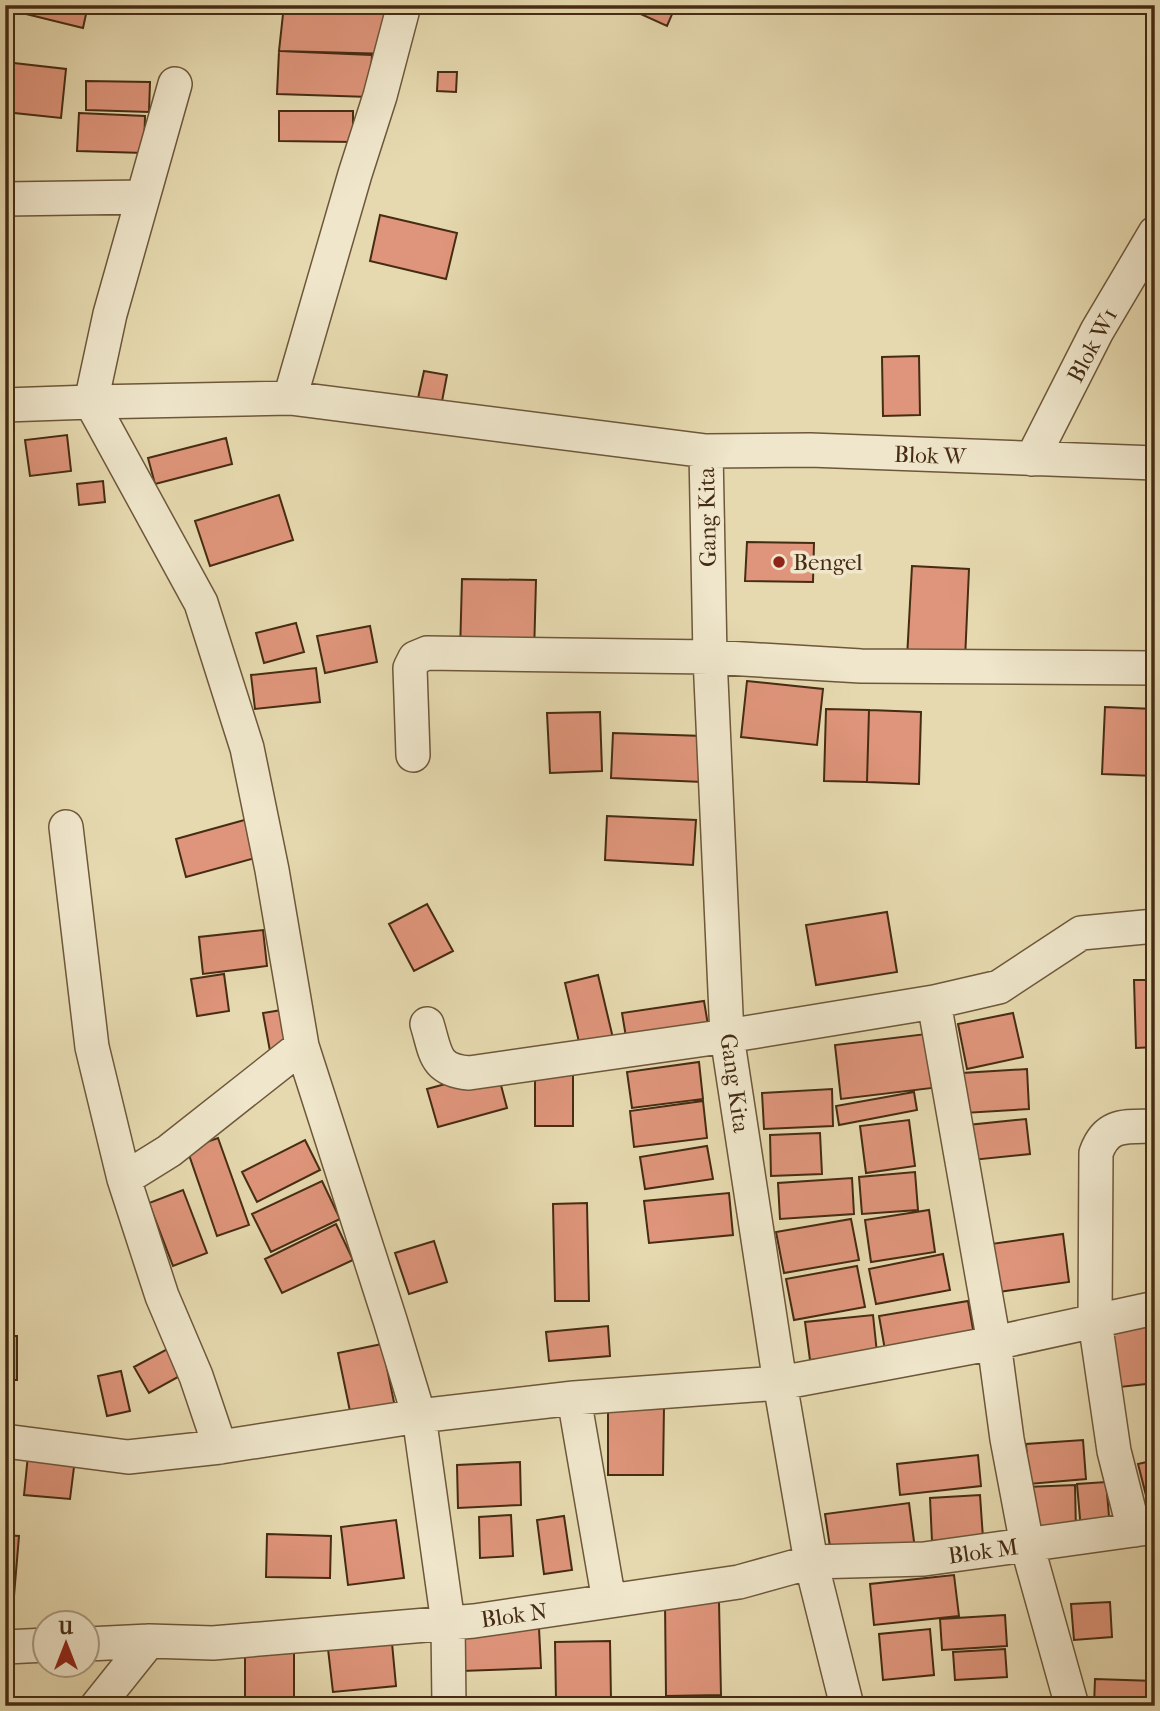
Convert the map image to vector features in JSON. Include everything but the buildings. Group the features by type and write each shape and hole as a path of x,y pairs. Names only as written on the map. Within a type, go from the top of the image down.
{"street":[{"path":"290,398 380,96 404,5"},
{"path":"175,84 110,314 91,402 183,567 205,615 247,748 272,870 302,1046 419,1416 448,1623 449,1706"},
{"path":"5,199 143,197"},
{"name":"Blok W1","path":"1032,459 1097,331 1155,233"},
{"name":"Blok W","path":"5,405 290,398 706,451 810,450 1155,463"},
{"name":"Gang Kita","path":"706,451 710,657 727,1036 780,1382 811,1562 847,1706"},
{"path":"413,755 410,668 415,657 427,653 710,657 861,666 1155,668"},
{"path":"66,827 92,1047 124,1179 162,1296 196,1376 220,1447"},
{"path":"427,1024 439,1061 453,1072 469,1073 727,1036 934,1002 999,988 1081,933 1155,926"},
{"path":"934,1002 1027,1545 1072,1706"},
{"path":"124,1179 169,1152 302,1046"},
{"path":"1144,1528 1114,1451 1095,1321 1096,1153 1110,1131 1122,1127 1155,1126"},
{"path":"5,1441 128,1457 220,1447 419,1416 574,1398 780,1382 994,1343 1155,1308"},
{"path":"574,1398 609,1601"},
{"name":"Blok M","path":"811,1562 924,1559 1144,1528"},
{"name":"Blok N","path":"102,1643 149,1641 213,1643 448,1623 739,1582 811,1562"},
{"path":"97,1706 149,1641"},
{"path":"6,1647 32,1646"}],"place":[{"name":"Bengel","path":"779,562"}]}
